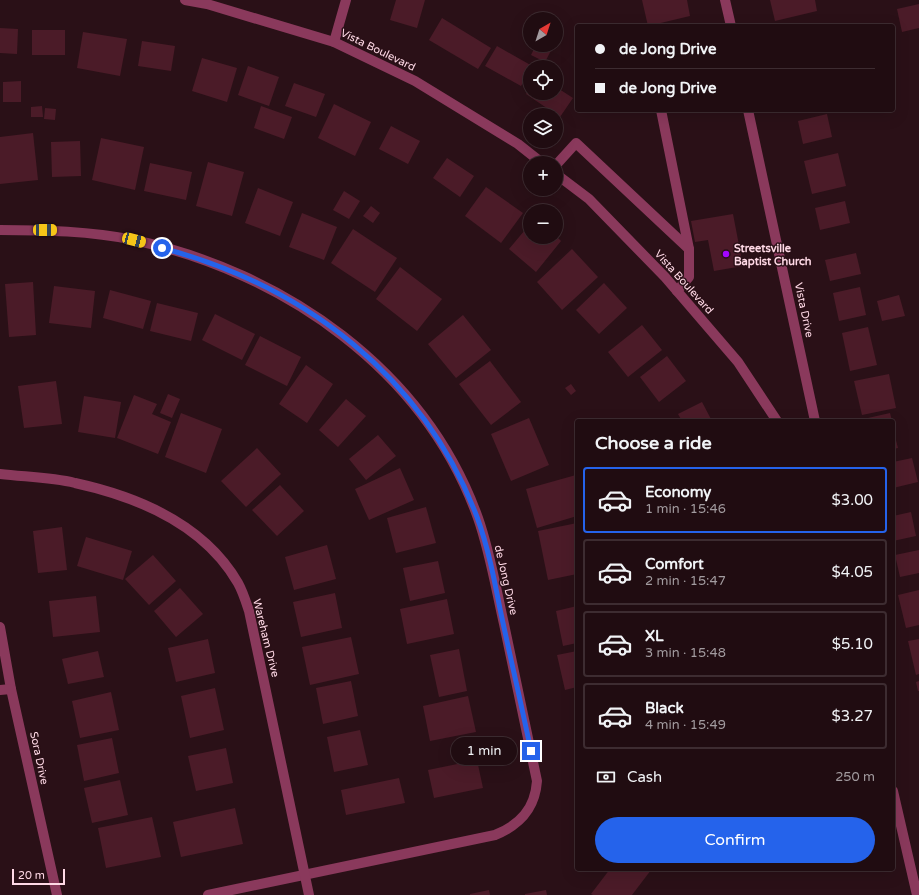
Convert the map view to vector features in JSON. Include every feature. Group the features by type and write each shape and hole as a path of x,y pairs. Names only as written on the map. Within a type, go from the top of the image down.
{"street":[{"name":"Vista Boulevard","path":"185,0 207,4 334,42 415,81 518,144 533,156"},
{"path":"334,42 346,0"},
{"path":"725,0 731,24"},
{"path":"661,112 688,249 690,277 677,291"},
{"name":"Vista Drive","path":"748,112 815,419"},
{"path":"563,157 576,143 688,249"},
{"name":"Vista Boulevard","path":"563,179 589,199 677,291 738,362 776,419"},
{"name":"de Jong Drive","path":"0,230 60,230 134,240 191,256 241,276 293,301 336,330 374,361 406,394 437,437 462,480 478,519 493,574 537,782 532,805 523,818 508,830 495,835 208,895"},
{"name":"Wareham Drive","path":"0,474 74,482 116,493 162,512 188,528 217,554 238,584 249,611 309,895"},
{"name":"Sora Drive","path":"0,627 11,689 56,895"},
{"path":"0,690 11,689"},
{"path":"895,800 917,895"}],"building":[{"path":"396,0 425,0 417,28 390,20"},
{"path":"642,0 687,0 690,16 656,24 648,24"},
{"path":"770,0 815,0 817,11 775,21"},
{"path":"919,4 919,28 902,32 897,9"},
{"path":"442,18 491,48 478,69 429,40"},
{"path":"0,28 18,29 17,54 0,53"},
{"path":"32,30 65,30 65,55 32,55"},
{"path":"83,32 127,39 120,76 77,68"},
{"path":"142,41 175,46 171,71 138,66"},
{"path":"497,46 523,61 523,83 521,86 485,66"},
{"path":"532,52 550,52 546,60 541,60 531,55"},
{"path":"202,58 237,68 227,102 192,91"},
{"path":"248,66 279,77 269,106 238,95"},
{"path":"21,81 21,102 3,102 3,82"},
{"path":"294,83 325,94 316,117 285,106"},
{"path":"563,92 573,98 563,113 563,108 547,108 535,100 563,100"},
{"path":"334,104 371,122 355,156 318,138"},
{"path":"42,106 43,117 31,117 31,107"},
{"path":"261,106 292,117 284,139 254,128"},
{"path":"45,108 56,109 55,120 44,119"},
{"path":"827,114 832,137 803,144 798,121"},
{"path":"391,126 420,141 408,164 379,149"},
{"path":"33,133 38,180 0,184 0,137"},
{"path":"101,138 144,147 135,190 92,180"},
{"path":"80,141 81,176 52,177 51,142"},
{"path":"838,153 846,186 812,194 804,161"},
{"path":"447,158 474,176 460,197 433,178"},
{"path":"208,162 244,172 232,216 196,206"},
{"path":"150,163 192,172 186,200 144,191"},
{"path":"486,187 523,213 501,243 465,216"},
{"path":"258,188 293,202 280,236 245,223"},
{"path":"344,191 360,201 349,219 333,210"},
{"path":"845,201 850,223 820,230 815,208"},
{"path":"371,206 380,213 373,223 363,216"},
{"path":"302,213 337,227 324,260 289,247"},
{"name":"Streetsville Baptist Church","path":"733,214 743,266 714,271 708,240 695,242 691,221"},
{"path":"353,229 397,258 375,292 331,263"},
{"path":"523,232 523,244 559,244 536,272 509,249"},
{"path":"572,249 598,277 562,310 537,282"},
{"path":"856,253 861,274 830,281 825,260"},
{"path":"400,267 442,299 417,331 376,299"},
{"path":"33,282 36,335 9,337 5,284"},
{"path":"604,283 627,308 599,334 576,310"},
{"path":"54,286 95,291 91,328 49,323"},
{"path":"860,287 866,315 839,321 833,293"},
{"path":"110,290 151,301 143,329 103,318"},
{"path":"899,295 905,316 882,321 877,301"},
{"path":"157,303 198,313 191,341 150,331"},
{"path":"215,314 255,334 242,360 202,340"},
{"path":"463,315 491,350 456,378 428,344"},
{"path":"642,325 662,350 628,377 608,352"},
{"path":"868,327 877,365 850,371 842,333"},
{"path":"260,336 301,357 287,386 245,365"},
{"path":"667,356 686,381 659,402 640,377"},
{"path":"490,361 521,402 491,425 459,384"},
{"path":"306,365 333,384 307,423 279,404"},
{"path":"889,374 896,408 862,415 854,381"},
{"path":"56,381 62,424 24,428 18,386"},
{"path":"571,384 576,391 571,395 565,388"},
{"path":"168,394 180,399 172,418 160,413"},
{"path":"134,395 157,404 152,414 171,422 158,454 117,438"},
{"path":"84,396 121,402 115,438 78,432"},
{"path":"346,399 366,416 338,447 319,430"},
{"path":"702,402 711,419 681,419 678,414"},
{"path":"181,413 222,429 206,473 165,457"},
{"path":"890,413 892,419 863,419"},
{"path":"529,418 549,465 511,481 491,434"},
{"path":"378,435 396,456 366,480 349,459"},
{"path":"895,437 898,448 895,449"},
{"path":"257,448 281,474 246,507 221,481"},
{"path":"912,458 918,482 895,488 895,462"},
{"path":"400,468 414,500 369,520 355,489"},
{"path":"575,475 575,517 537,528 526,489"},
{"path":"280,485 304,511 277,536 252,510"},
{"path":"426,507 436,543 396,553 387,518"},
{"path":"911,512 916,536 895,541 895,516"},
{"path":"575,523 575,574 548,580 538,531"},
{"path":"62,527 67,570 38,573 33,531"},
{"path":"86,537 132,551 123,580 77,566"},
{"path":"327,545 336,579 294,590 285,557"},
{"path":"919,550 919,573 900,577 895,555"},
{"path":"153,555 176,581 149,605 125,579"},
{"path":"438,561 445,593 410,601 403,568"},
{"path":"180,588 203,614 176,637 154,611"},
{"path":"919,590 919,625 906,628 898,595"},
{"path":"335,593 342,628 301,637 293,602"},
{"path":"96,596 100,632 53,637 49,601"},
{"path":"447,599 454,634 407,644 400,609"},
{"path":"575,606 575,643 563,646 556,611"},
{"path":"351,637 359,674 310,685 302,647"},
{"path":"208,639 215,673 176,682 168,648"},
{"path":"919,639 919,674 916,675 908,641"},
{"path":"459,649 467,691 439,697 430,655"},
{"path":"98,651 104,677 68,684 62,659"},
{"path":"575,651 575,688 565,690 557,655"},
{"path":"351,681 358,716 323,724 316,688"},
{"path":"919,681 919,691 918,691 916,682"},
{"path":"215,688 224,730 190,738 181,696"},
{"path":"111,692 119,730 80,738 72,701"},
{"path":"468,696 476,732 430,741 423,706"},
{"path":"360,730 368,765 334,772 327,737"},
{"path":"112,738 119,773 84,781 77,745"},
{"path":"226,748 233,783 196,791 188,756"},
{"path":"477,760 483,788 434,798 428,770"},
{"path":"399,778 405,803 346,815 341,790"},
{"path":"120,780 128,815 92,823 84,788"},
{"path":"235,808 243,844 181,857 173,822"},
{"path":"152,817 161,857 106,868 98,828"},
{"path":"608,871 650,871 632,895 591,894"},
{"path":"489,890 490,895 470,895 470,894"},
{"path":"546,890 547,895 525,895 525,894"}],"place":[{"name":"Streetsville Baptist Church","path":"726,254"}],"route":[{"path":"162,248 191,256 241,276 293,301 336,330 374,361 406,394 437,437 462,480 478,519 491,566 531,751"}]}
